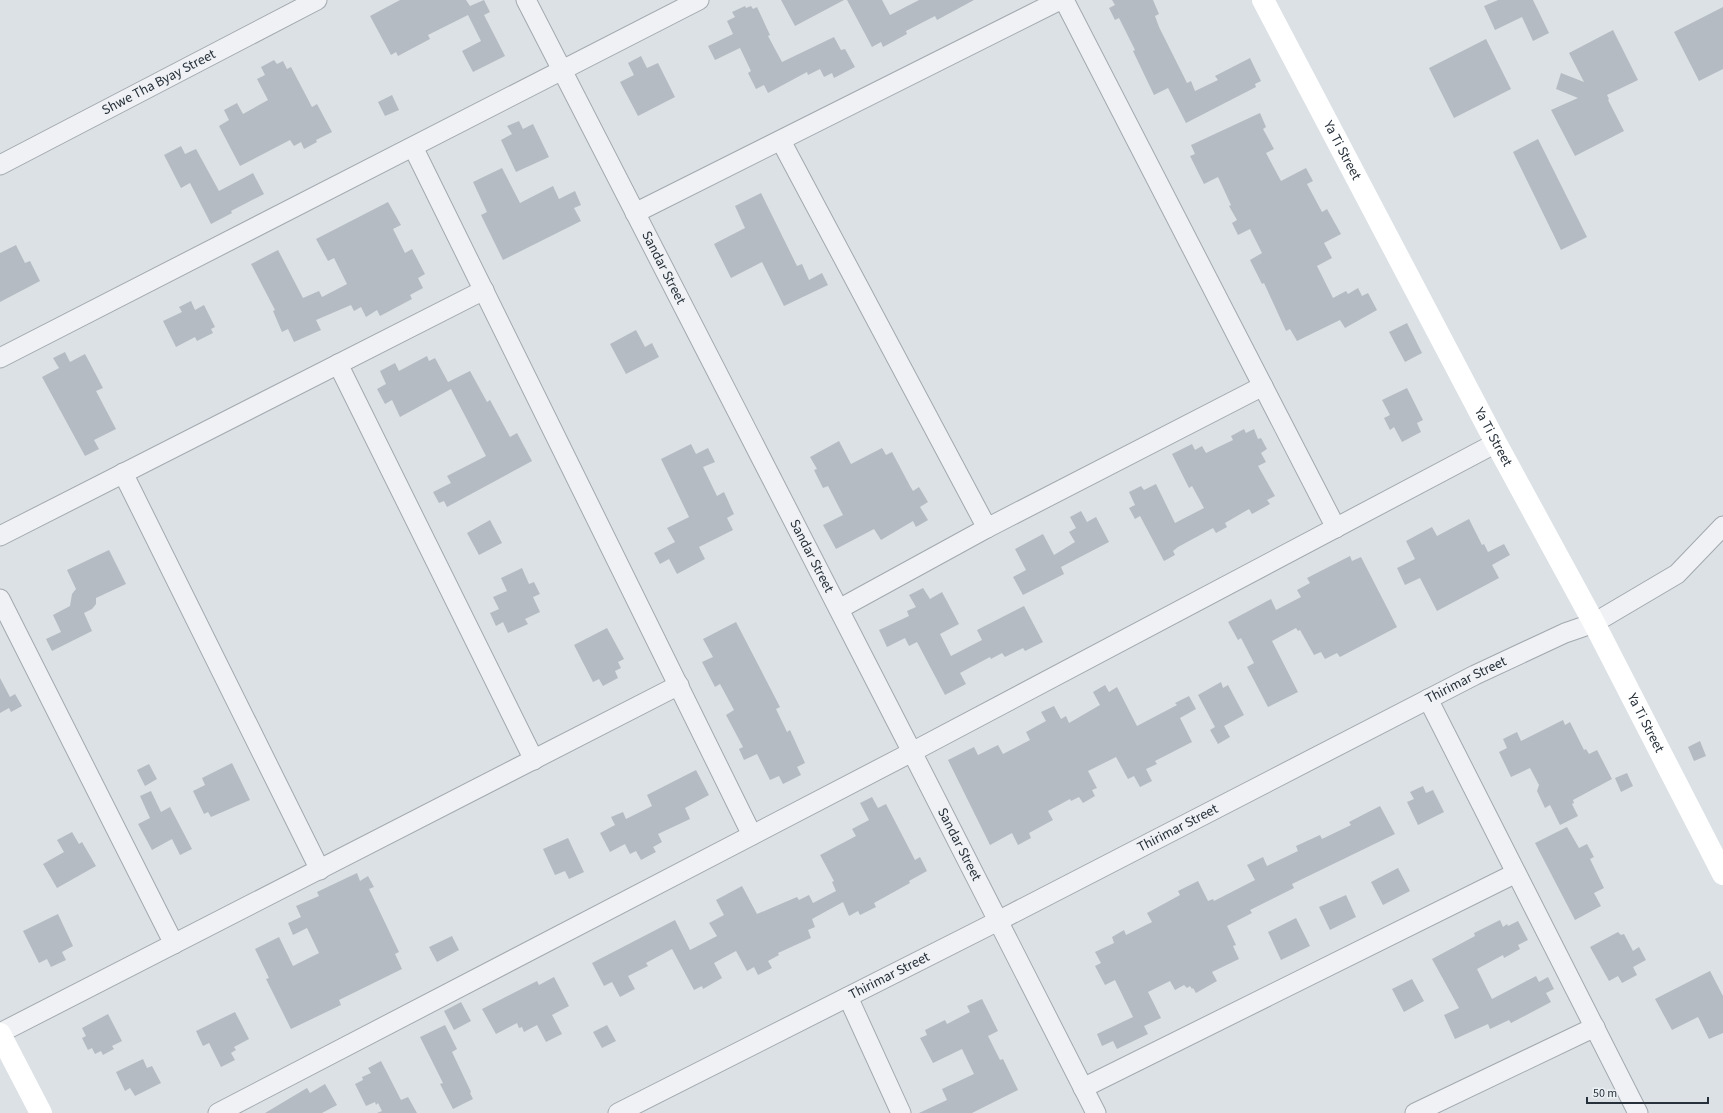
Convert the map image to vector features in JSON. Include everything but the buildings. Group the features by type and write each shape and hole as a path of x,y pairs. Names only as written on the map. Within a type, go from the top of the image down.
{"street":[{"name":"Shwe Tha Byay Street","path":"0,165 317,0"},
{"name":"Sandar Street","path":"526,0 1096,1113"},
{"path":"0,358 699,0"},
{"path":"635,213 1060,0"},
{"path":"1064,0 1336,528"},
{"name":"Ya Ti Street","path":"1263,0 1496,443 1594,623 1723,874"},
{"path":"781,141 987,528"},
{"path":"413,146 752,835"},
{"path":"0,536 484,290"},
{"path":"338,364 534,760"},
{"path":"839,609 987,528 1263,386"},
{"path":"218,1113 912,752 1496,443"},
{"path":"123,473 320,870"},
{"name":"Thirimar Street","path":"618,1113 998,921 1475,675 1565,633 1594,623 1677,574 1723,526"},
{"path":"0,599 174,944"},
{"path":"41,1113 0,1034 678,685"},
{"path":"1428,700 1638,1113"},
{"path":"1083,1088 1516,873"},
{"path":"848,997 901,1113"},
{"path":"1415,1113 1595,1027"}]}
